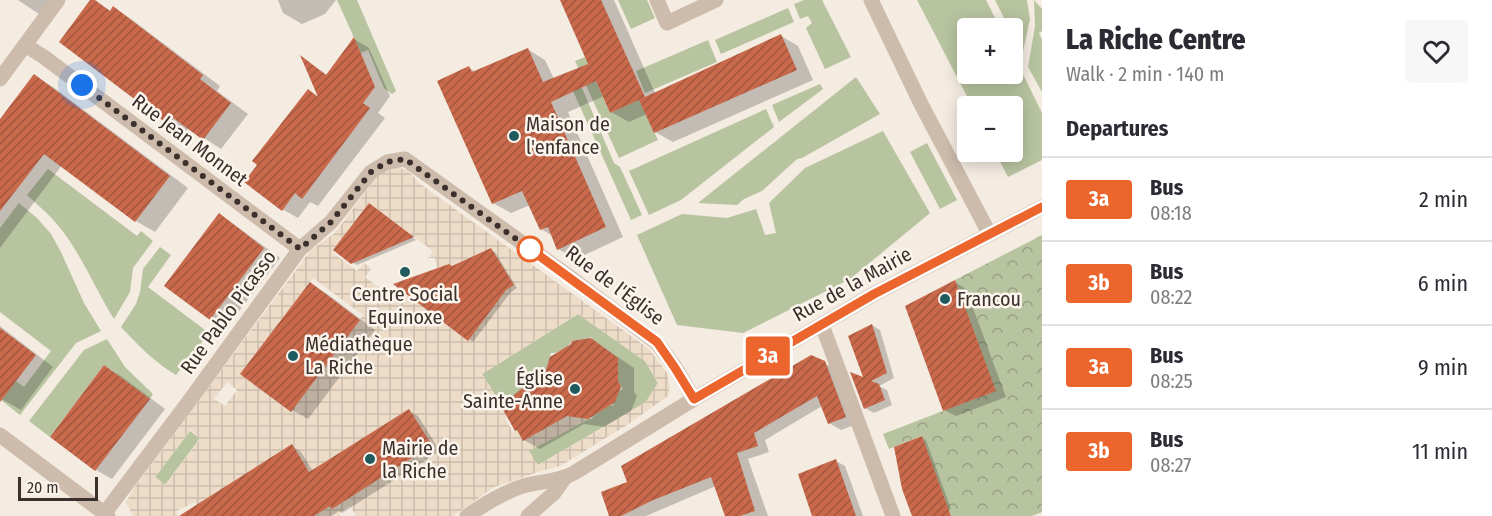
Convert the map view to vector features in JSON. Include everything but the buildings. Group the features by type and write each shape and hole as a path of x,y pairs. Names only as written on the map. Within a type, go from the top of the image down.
{"street":[{"path":"0,79 58,0"},
{"path":"657,0 667,23 716,0"},
{"path":"871,0 921,104 989,233"},
{"name":"Rue Jean Monnet","path":"25,45 300,249"},
{"name":"Rue Pablo Picasso","path":"106,515 300,249 331,222 371,172 387,162 405,159"},
{"name":"Rue de l'Église","path":"405,159 657,342 694,399"},
{"name":"Rue de la Mairie","path":"467,516 503,493 526,485 564,479 694,399 874,294 1042,207"},
{"path":"822,325 893,516"},
{"path":"0,435 106,515"},
{"name":"Rue de la Mairie","path":"528,516 554,494 564,479"}],"green space":[{"path":"337,0 357,0 396,91 392,94 384,88 368,50 361,53"},
{"path":"618,0 647,0 655,18 631,29"},
{"path":"804,0 822,0 851,57 825,69 806,28 812,23 808,16 800,19 794,4"},
{"path":"917,0 986,0 995,18 957,18 957,77"},
{"path":"995,0 1027,0 1030,19 1023,51 1023,18 1004,18"},
{"path":"1034,0 1042,9 1042,31 1039,33 1042,40 1042,92 1028,67 1035,26"},
{"path":"788,8 794,22 721,54 715,40"},
{"path":"708,40 717,62 645,93 636,71"},
{"path":"585,57 610,113 639,100 658,140 619,158 575,61"},
{"path":"1023,74 1042,113 1042,160 1008,177 1000,162 1023,162 1023,96 967,96 961,84 1023,84"},
{"path":"856,77 880,114 797,159 762,191 744,199 737,205 698,203"},
{"path":"568,80 579,81 614,163 620,167 642,215 631,220"},
{"path":"820,84 823,89 779,122 772,105"},
{"path":"766,109 774,127 681,200 649,215 629,171"},
{"path":"883,131 930,213 850,279 743,333 677,325 637,235 682,214 727,218 756,209 765,235 776,233 769,203 805,168"},
{"path":"927,143 957,200 940,209 910,152"},
{"path":"48,169 137,236 141,231 153,241 133,268 130,292 114,319 69,239 27,195"},
{"path":"19,203 51,234 84,303 101,331 76,343 20,415 1,400 16,381 24,387 51,351 0,312 0,228"},
{"path":"1042,235 1042,512 1032,516 951,516 921,436 889,449 883,434 995,391 955,280"},
{"path":"160,247 171,255 148,287 209,333 176,375 153,359 121,327 136,304 143,269"},
{"path":"578,314 645,361 658,383 646,402 538,465 528,451 592,419 610,405 613,406 614,404 611,404 619,389 620,391 623,389 614,375 615,366 618,366 618,363 611,357 613,354 600,351 591,337 574,344 575,341 572,341 563,350 551,353 550,356 554,357 562,370 502,406 482,374"},
{"path":"107,339 125,367 153,394 150,399 104,365 50,437 29,421 84,350"},
{"path":"190,431 200,438 165,485 155,477"}],"shaded area":[{"path":"393,167 408,170 419,183 649,349 667,373 670,386 668,396 627,425 560,466 494,487 453,516 354,516 356,515 350,506 339,513 341,516 314,516 330,506 332,508 431,446 409,409 309,472 292,445 201,513 195,502 176,511 178,516 133,516 126,502 136,485 311,250 335,233 379,174","holes":["369,203 433,251 427,260 435,258 437,268 443,273 454,265 491,248 514,285 484,303 492,309 468,341 403,292 396,300 365,277 371,269 364,263 357,271 332,252","313,278 363,315 347,338 240,374","578,314 645,361 658,383 646,402 538,465 529,451 589,419 590,414 565,412 553,424 550,426 548,423 535,432 537,435 533,436 517,430 513,432 505,419 508,416 482,374","227,382 237,390 225,406 214,399","190,431 200,439 165,485 155,477"]}],"bus line":[{"name":"3a","path":"530,249 657,342 694,399 874,294 1042,207"}],"place":[{"name":"Maison de l'enfance","path":"514,136"},
{"name":"Centre Social Equinoxe","path":"405,272"},
{"name":"Francou","path":"945,299"},
{"name":"Médiathèque La Riche","path":"293,356"},
{"name":"Église Sainte-Anne","path":"575,389"},
{"name":"Mairie de la Riche","path":"370,459"}],"route":[{"path":"82,85 300,249 331,222 371,172 387,162 405,159 530,249"}]}
